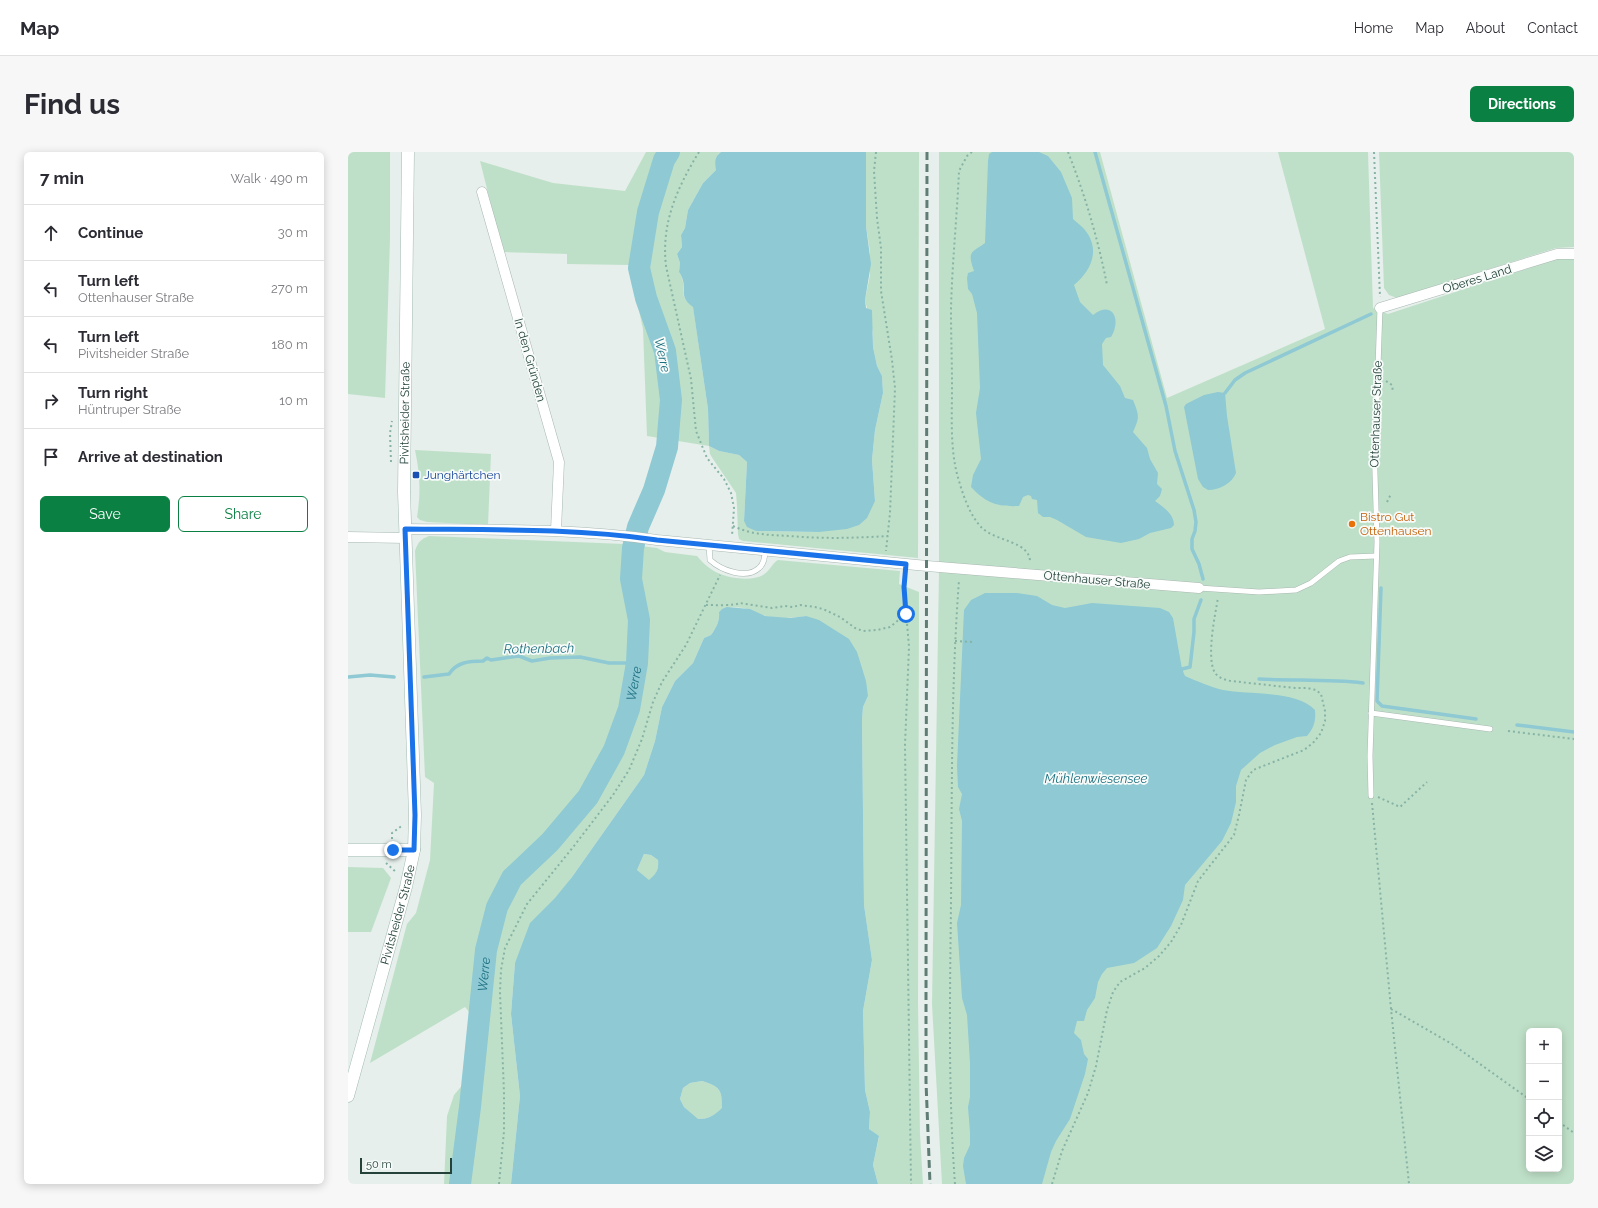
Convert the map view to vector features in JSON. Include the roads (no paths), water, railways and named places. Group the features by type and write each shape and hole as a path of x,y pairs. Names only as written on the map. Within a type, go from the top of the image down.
{"main road":[{"name":"Pivitsheider Straße","path":"348,1096 406,887 414,850 414,799 404,428 408,152"},
{"path":"348,850 414,850"}],"street":[{"name":"In den Gründen","path":"482,192 559,462 556,530"},
{"name":"Oberes Land","path":"1380,308 1557,254 1574,254"},
{"name":"Ottenhauser Straße","path":"348,537 556,530 623,535 657,540 906,564 1198,588"}],"lane":[{"name":"Ottenhauser Straße","path":"1198,588 1259,592 1296,590 1311,583 1339,561 1350,557 1376,556 1374,439 1376,426 1380,308"},
{"path":"709,545 710,560 723,569 743,573 753,572 759,568 762,564 765,550"},
{"path":"1371,796 1370,756 1376,556"},
{"path":"1371,713 1490,729"}],"water":[{"path":"721,152 866,152 866,226 871,264 865,300 866,308 872,310 873,347 877,366 882,376 883,393 875,430 872,460 875,501 867,518 859,525 847,529 819,532 756,531 747,527 744,521 747,462 739,455 719,451 709,446 708,409 693,307 685,299 682,278 679,272 680,263 677,254 682,247 681,235 685,228 688,210 703,183 716,170 716,158"},
{"path":"992,152 1039,152 1048,156 1061,172 1072,198 1073,219 1085,230 1090,238 1093,252 1089,267 1074,285 1080,302 1093,315 1105,310 1110,311 1115,318 1116,324 1111,337 1106,338 1102,344 1103,365 1120,386 1125,398 1133,400 1137,409 1137,423 1133,432 1147,448 1150,459 1158,473 1157,484 1162,489 1160,496 1155,501 1168,511 1172,517 1174,525 1171,528 1150,533 1139,539 1121,543 1086,537 1057,520 1050,517 1043,517 1038,513 1037,500 1032,499 1031,496 1028,495 1023,497 1019,506 1004,506 992,503 982,497 971,487 973,475 981,459 976,413 980,388 977,313 972,294 968,289 967,278 968,273 974,271 971,260 972,253 985,243 988,161 989,154"},
{"path":"1218,392 1225,393 1236,473 1229,483 1217,489 1208,490 1203,487 1198,479 1184,407 1186,404 1204,395"},
{"name":"Mühlenwiesensee","path":"985,593 1017,593 1037,596 1052,605 1065,608 1092,603 1160,608 1169,612 1173,618 1182,669 1185,676 1208,686 1223,690 1272,694 1297,699 1315,710 1314,724 1307,736 1297,737 1275,745 1260,753 1241,770 1236,786 1236,802 1231,823 1222,841 1185,885 1183,900 1171,926 1157,948 1134,963 1107,968 1102,974 1098,982 1095,998 1087,1010 1084,1021 1077,1021 1074,1033 1081,1040 1084,1054 1088,1059 1085,1074 1070,1119 1051,1152 1042,1184 966,1184 963,1166 964,1158 970,1145 968,1107 970,1097 970,1063 967,1015 962,998 957,923 961,905 962,821 959,809 962,794 958,787 957,766 964,610 971,600"},
{"path":"727,607 750,609 765,616 790,618 806,616 819,620 849,639 857,652 866,681 868,696 863,707 862,720 864,905 872,960 863,1011 865,1090 870,1112 869,1129 879,1136 873,1165 878,1184 511,1184 520,1096 511,1014 515,963 530,923 555,898 572,877 644,775 655,741 662,707 675,681 693,663 704,638 711,635 718,621 719,612","holes":["644,854 651,855 658,860 656,872 649,880 637,870","702,1081 713,1085 719,1090 722,1108 711,1116 698,1119 684,1107 680,1099 683,1088 690,1083"]}],"waterway":[{"name":"Werre","path":"460,1184 470,1107 486,950 497,907 512,878 550,842 588,797 614,750 629,709 637,663 639,620 631,579 633,548 638,527 654,490 667,447 671,400 665,351 646,298 639,268 648,212 664,160 669,152"},
{"path":"1095,152 1166,406 1175,451 1194,510 1196,522 1192,539 1192,549 1199,564 1203,579"},
{"path":"1225,393 1235,380 1245,373 1371,314"},
{"path":"1381,588 1377,701 1382,706 1476,719"},
{"path":"1182,669 1190,667 1194,619 1201,600"},
{"name":"Rothenbach","path":"424,677 449,674 456,667 464,663 483,661 487,658 491,660 519,656 532,661 550,658 580,657 609,663 637,663"},
{"name":"Rothenbach","path":"348,677 370,675 394,677"},
{"path":"1259,679 1363,683"},
{"path":"1517,725 1574,732"}],"railway":[{"path":"927,152 926,1082 930,1184"}],"place":[{"name":"Junghärtchen","path":"416,475"},
{"name":"Bistro Gut Ottenhausen","path":"1352,524"}]}
